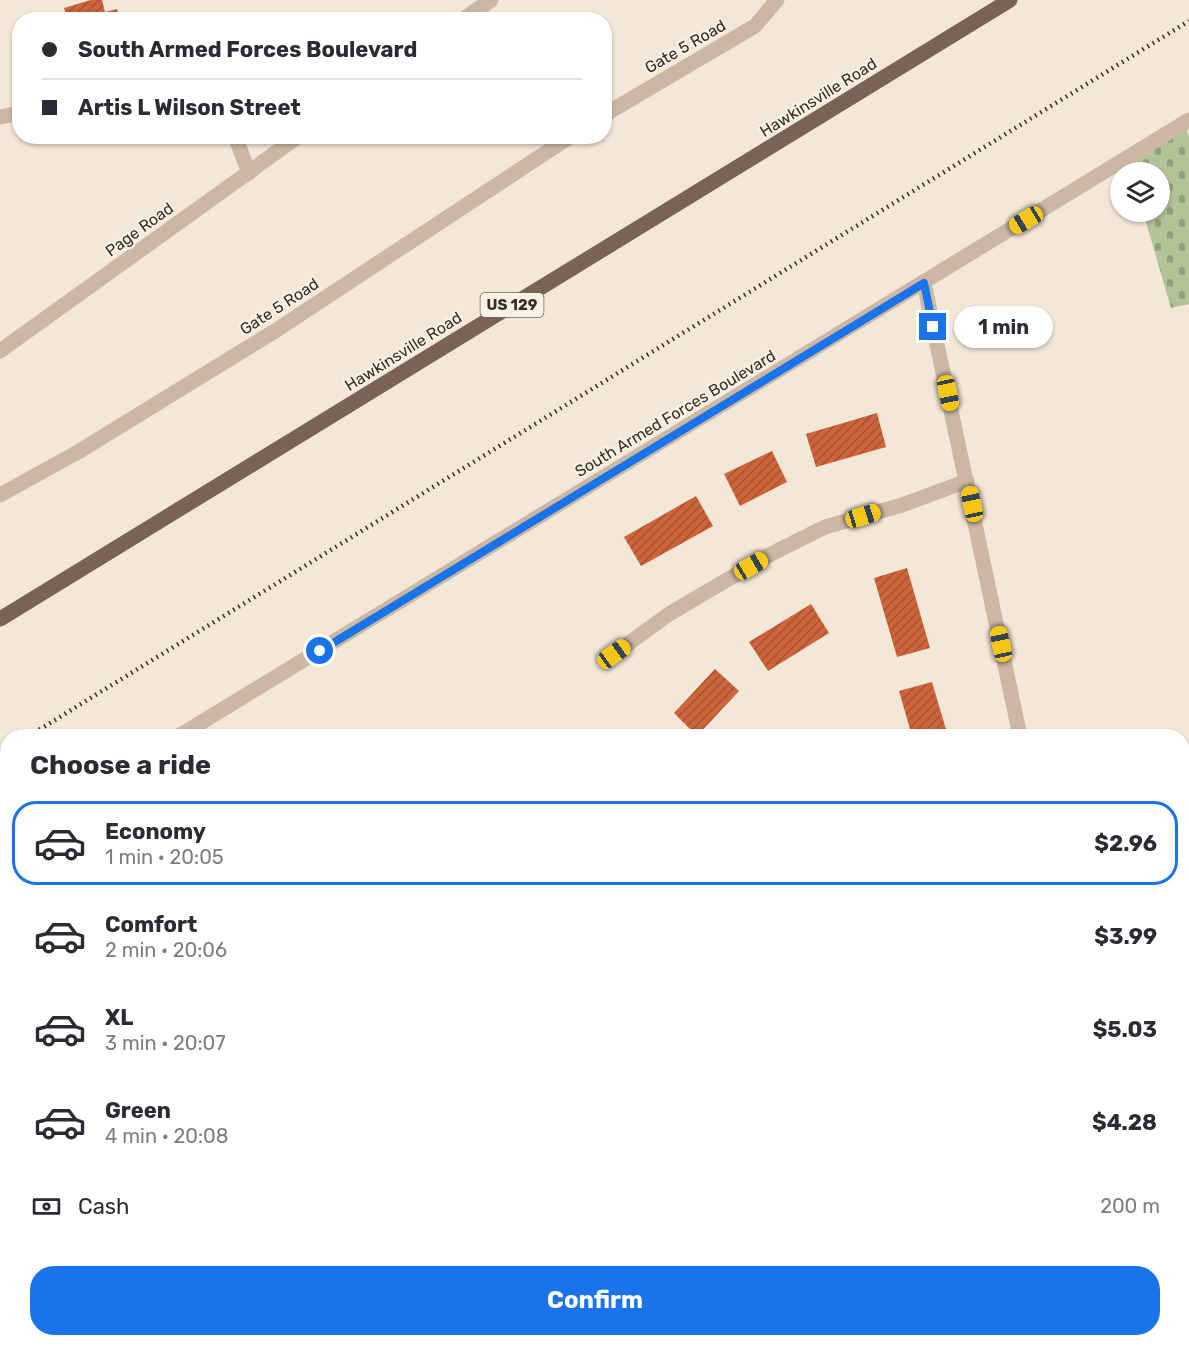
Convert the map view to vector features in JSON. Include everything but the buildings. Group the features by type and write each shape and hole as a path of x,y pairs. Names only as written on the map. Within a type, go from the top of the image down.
{"main road":[{"name":"Hawkinsville Road","path":"0,619 1010,0"}],"street":[{"path":"474,12 491,0"},
{"name":"Gate 5 Road","path":"612,111 755,26 777,0"},
{"name":"South Armed Forces Boulevard","path":"191,729 1189,120"},
{"path":"238,144 249,173"},
{"name":"Page Road","path":"0,351 288,144"},
{"name":"Gate 5 Road","path":"0,495 78,452 275,331 560,144"},
{"path":"924,283 1019,729"},
{"path":"614,654 669,614 771,554 825,527 902,505 967,481"}],"green space":[{"path":"1185,123 1189,137 1189,304 1171,308 1146,222 1170,222 1170,162 1129,162 1128,158"}],"railway":[{"path":"40,729 1189,21"}],"route":[{"path":"320,651 924,283 933,327"}]}
